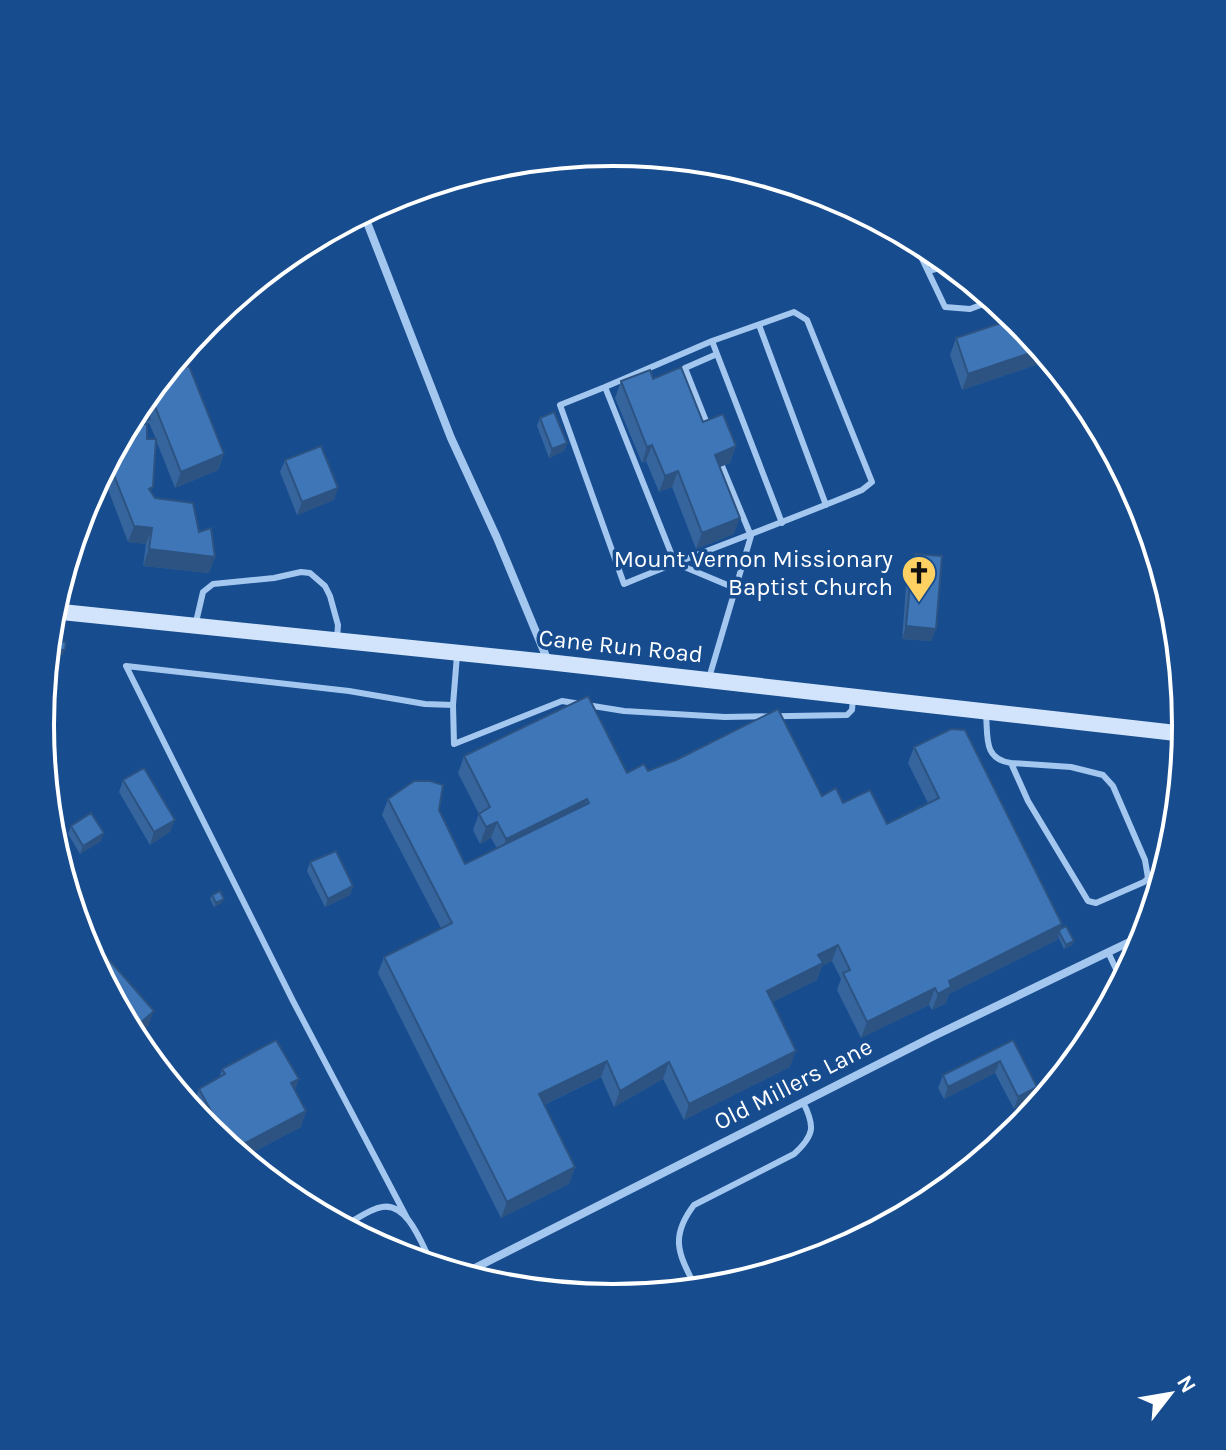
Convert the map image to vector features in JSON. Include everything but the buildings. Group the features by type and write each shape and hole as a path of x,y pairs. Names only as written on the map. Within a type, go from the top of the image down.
{"main road":[{"name":"Cane Run Road","path":"66,612 548,662 1172,732"}],"street":[{"path":"367,223 451,438 497,538 548,662"},
{"name":"Old Millers Lane","path":"477,1267 803,1102 1127,944"}],"lane":[{"path":"923,260 945,307 970,309 982,305"},
{"path":"928,271 936,269"},
{"path":"794,312 807,320 872,482 862,490 751,536 624,584 560,405 712,341 759,325 794,312"},
{"path":"759,325 826,505"},
{"path":"712,341 782,523"},
{"path":"710,433 685,368 717,354"},
{"path":"605,387 675,563 737,589"},
{"path":"709,680 751,536 722,466"},
{"path":"195,626 203,592 213,584 301,572 310,573 325,586 338,625 337,641"},
{"path":"457,653 454,744 562,701 624,711 740,717 847,715 852,710 853,696"},
{"path":"425,1251 293,1001 126,666 453,705"},
{"path":"985,711 989,747 999,762 1071,767 1103,775 1113,786 1145,860 1148,878 1096,903 1088,901 1028,801 1011,763"},
{"path":"1108,952 1116,968"},
{"path":"691,1278 679,1253 681,1227 686,1216 694,1205 794,1154 805,1144 812,1131 811,1119 803,1102"},
{"path":"356,1221 381,1207 394,1207 407,1218"}],"place":[{"name":"Mount Vernon Missionary Baptist Church","path":"919,604"}]}
